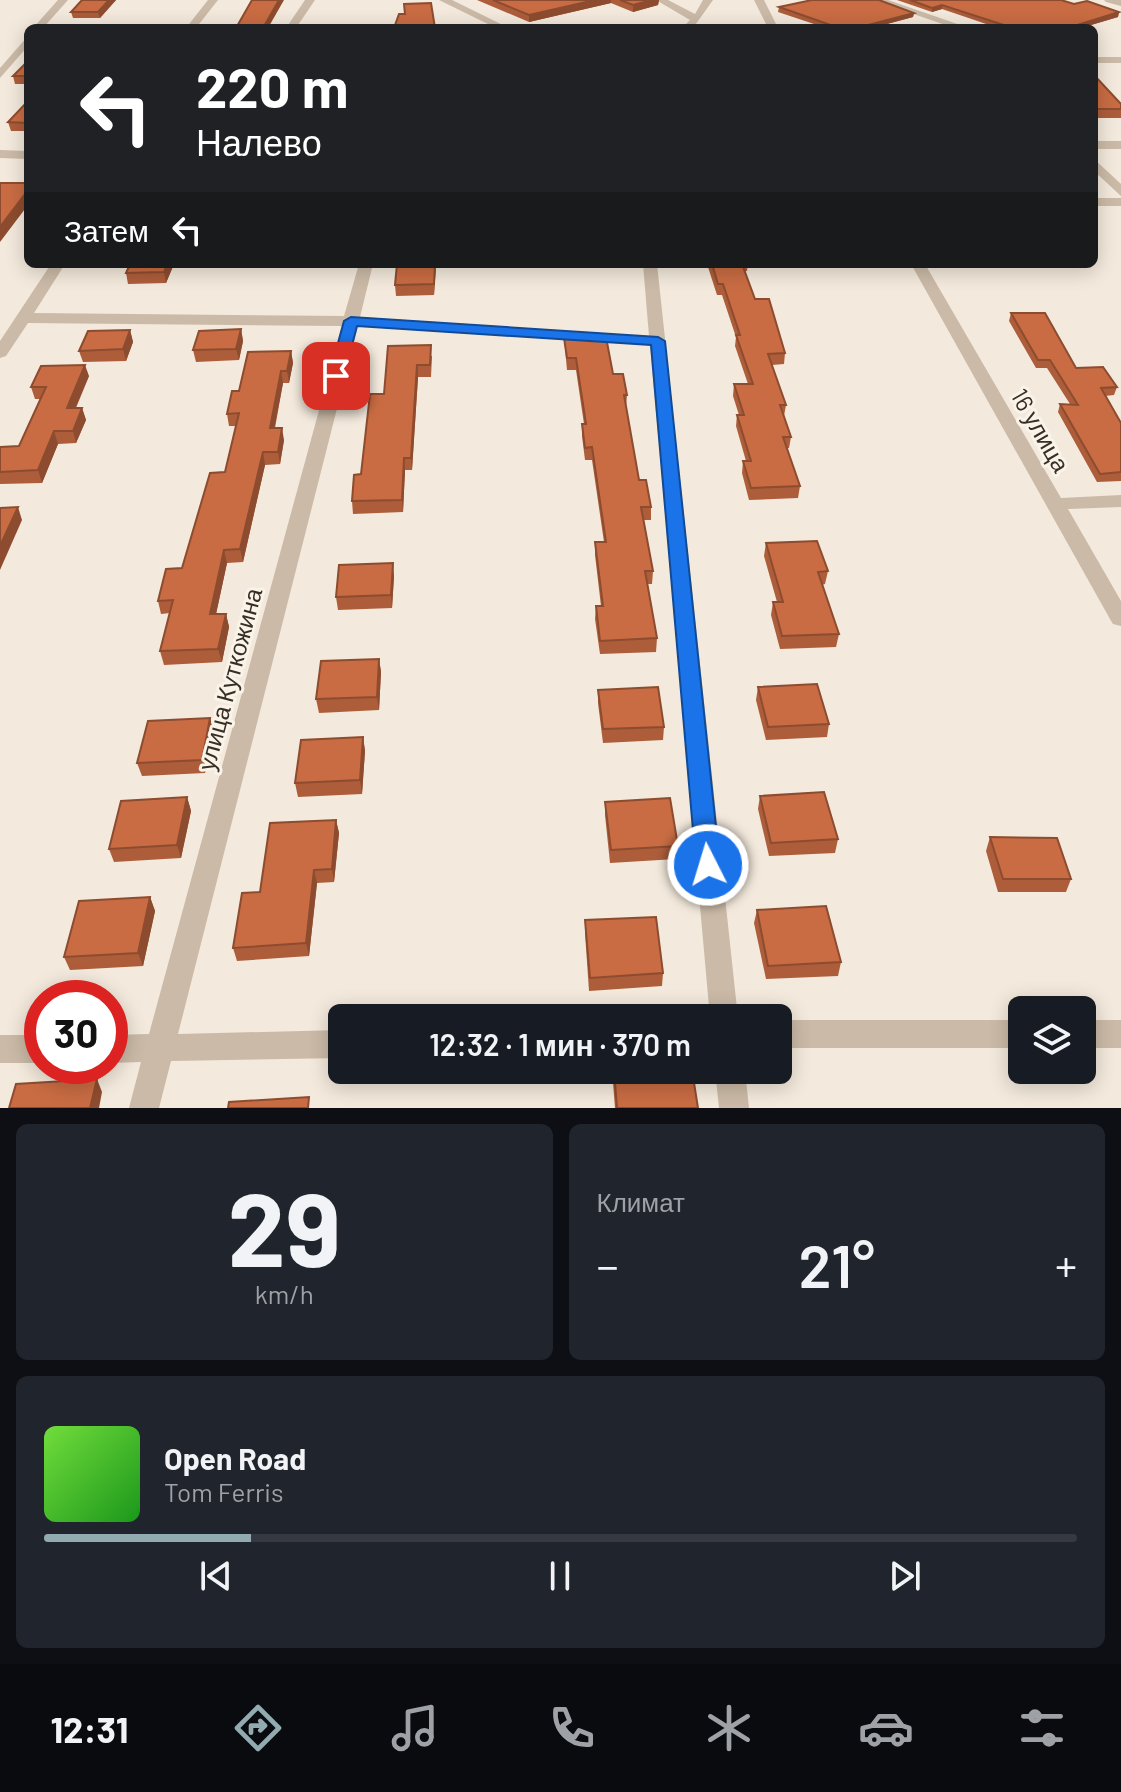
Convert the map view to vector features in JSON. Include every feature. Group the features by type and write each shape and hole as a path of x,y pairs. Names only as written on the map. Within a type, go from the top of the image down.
{"street":[{"path":"42,24 63,0"},
{"path":"194,24 213,0"},
{"path":"294,24 310,0"},
{"path":"444,0 495,24"},
{"path":"661,0 697,19"},
{"path":"690,24 697,19 708,0"},
{"path":"759,0 771,24"},
{"path":"878,0 952,24"},
{"path":"1109,0 1121,3"},
{"path":"0,75 24,44"},
{"path":"1098,60 1121,60"},
{"path":"1098,145 1121,145"},
{"path":"0,154 24,155"},
{"path":"1098,167 1121,192"},
{"path":"1098,202 1121,202"},
{"path":"0,353 13,324 55,268"},
{"name":"улица Куткожина","path":"144,1108 365,268"},
{"path":"650,268 723,1004"},
{"name":"16 улица","path":"920,268 1121,619"},
{"path":"13,324 351,321 658,341"},
{"path":"1055,504 1121,501"},
{"path":"792,1034 1008,1034"},
{"path":"1096,1034 1121,1034"},
{"path":"128,1049 328,1044"},
{"path":"0,1049 24,1049"},
{"path":"731,1084 734,1108"}],"building":[{"path":"82,0 109,0 98,12 71,12"},
{"path":"252,0 279,0 265,24 238,24"},
{"path":"493,0 595,0 529,15"},
{"path":"620,0 652,0 633,5"},
{"path":"812,0 879,0 914,13 872,24 828,24 779,7"},
{"path":"910,0 1061,0 1074,4 1087,1 1119,12 1080,24 1001,24 942,5 932,8"},
{"path":"431,3 434,24 395,24 399,14 405,14 404,4"},
{"path":"24,65 24,76 13,76"},
{"path":"1098,79 1121,104 1121,109 1098,109"},
{"path":"24,105 24,123 8,122"},
{"path":"0,183 24,183 24,195 0,227"},
{"path":"128,268 166,268 164,272 126,273"},
{"path":"397,268 435,268 434,284 395,285"},
{"path":"713,268 743,268 755,299 769,299 785,353 768,354 786,405 780,405 791,437 783,437 800,486 751,488 743,461 751,461 737,415 744,415 734,384 753,384 723,284 718,284"},
{"path":"1011,313 1045,313 1076,368 1103,367 1117,387 1101,388 1121,423 1121,472 1100,474 1060,404 1078,405 1050,360 1038,360"},
{"path":"241,329 236,349 193,350 199,331"},
{"path":"130,330 123,349 79,351 88,331"},
{"path":"606,337 613,374 623,374 639,480 646,480 651,507 641,507 653,571 645,571 657,638 600,641 596,606 603,606 595,542 606,542 592,447 585,448 582,424 586,424 576,358 567,358 564,338"},
{"path":"431,345 430,365 417,365 411,458 404,458 402,500 352,501 354,475 361,474 370,394 384,394 388,346"},
{"path":"291,351 287,371 281,371 270,428 282,428 278,452 263,452 240,549 224,550 210,614 226,614 218,649 160,651 173,600 158,601 166,569 182,568 210,473 225,472 239,413 227,414 232,391 239,391 248,352"},
{"path":"85,365 67,408 82,408 73,431 54,431 38,470 0,472 0,447 19,446 46,387 31,387 41,366"},
{"path":"18,507 0,546 0,508"},
{"path":"817,541 828,571 818,572 839,634 782,636 773,602 783,602 766,543"},
{"path":"393,563 391,595 336,597 339,565"},
{"path":"379,659 377,697 316,699 321,661"},
{"path":"817,684 829,724 768,727 758,687"},
{"path":"658,687 664,727 603,729 598,690"},
{"path":"210,718 202,760 137,763 148,721"},
{"path":"363,737 360,780 295,783 301,740"},
{"path":"824,792 838,839 771,843 760,796"},
{"path":"187,797 177,845 109,849 121,801"},
{"path":"670,798 678,846 611,850 605,802"},
{"path":"336,820 332,869 314,870 306,943 233,948 242,893 260,892 270,823"},
{"path":"990,837 1057,838 1071,879 1003,879"},
{"path":"150,897 138,953 64,957 79,901"},
{"path":"826,906 841,962 768,966 757,910"},
{"path":"656,917 663,973 590,978 585,920"},
{"path":"16,1084 96,1084 90,1108 9,1108"},
{"path":"615,1084 694,1084 698,1108 617,1108"},
{"path":"309,1097 308,1108 228,1108 229,1102"}],"route":[{"path":"336,376 351,321 658,341 708,865"}]}
